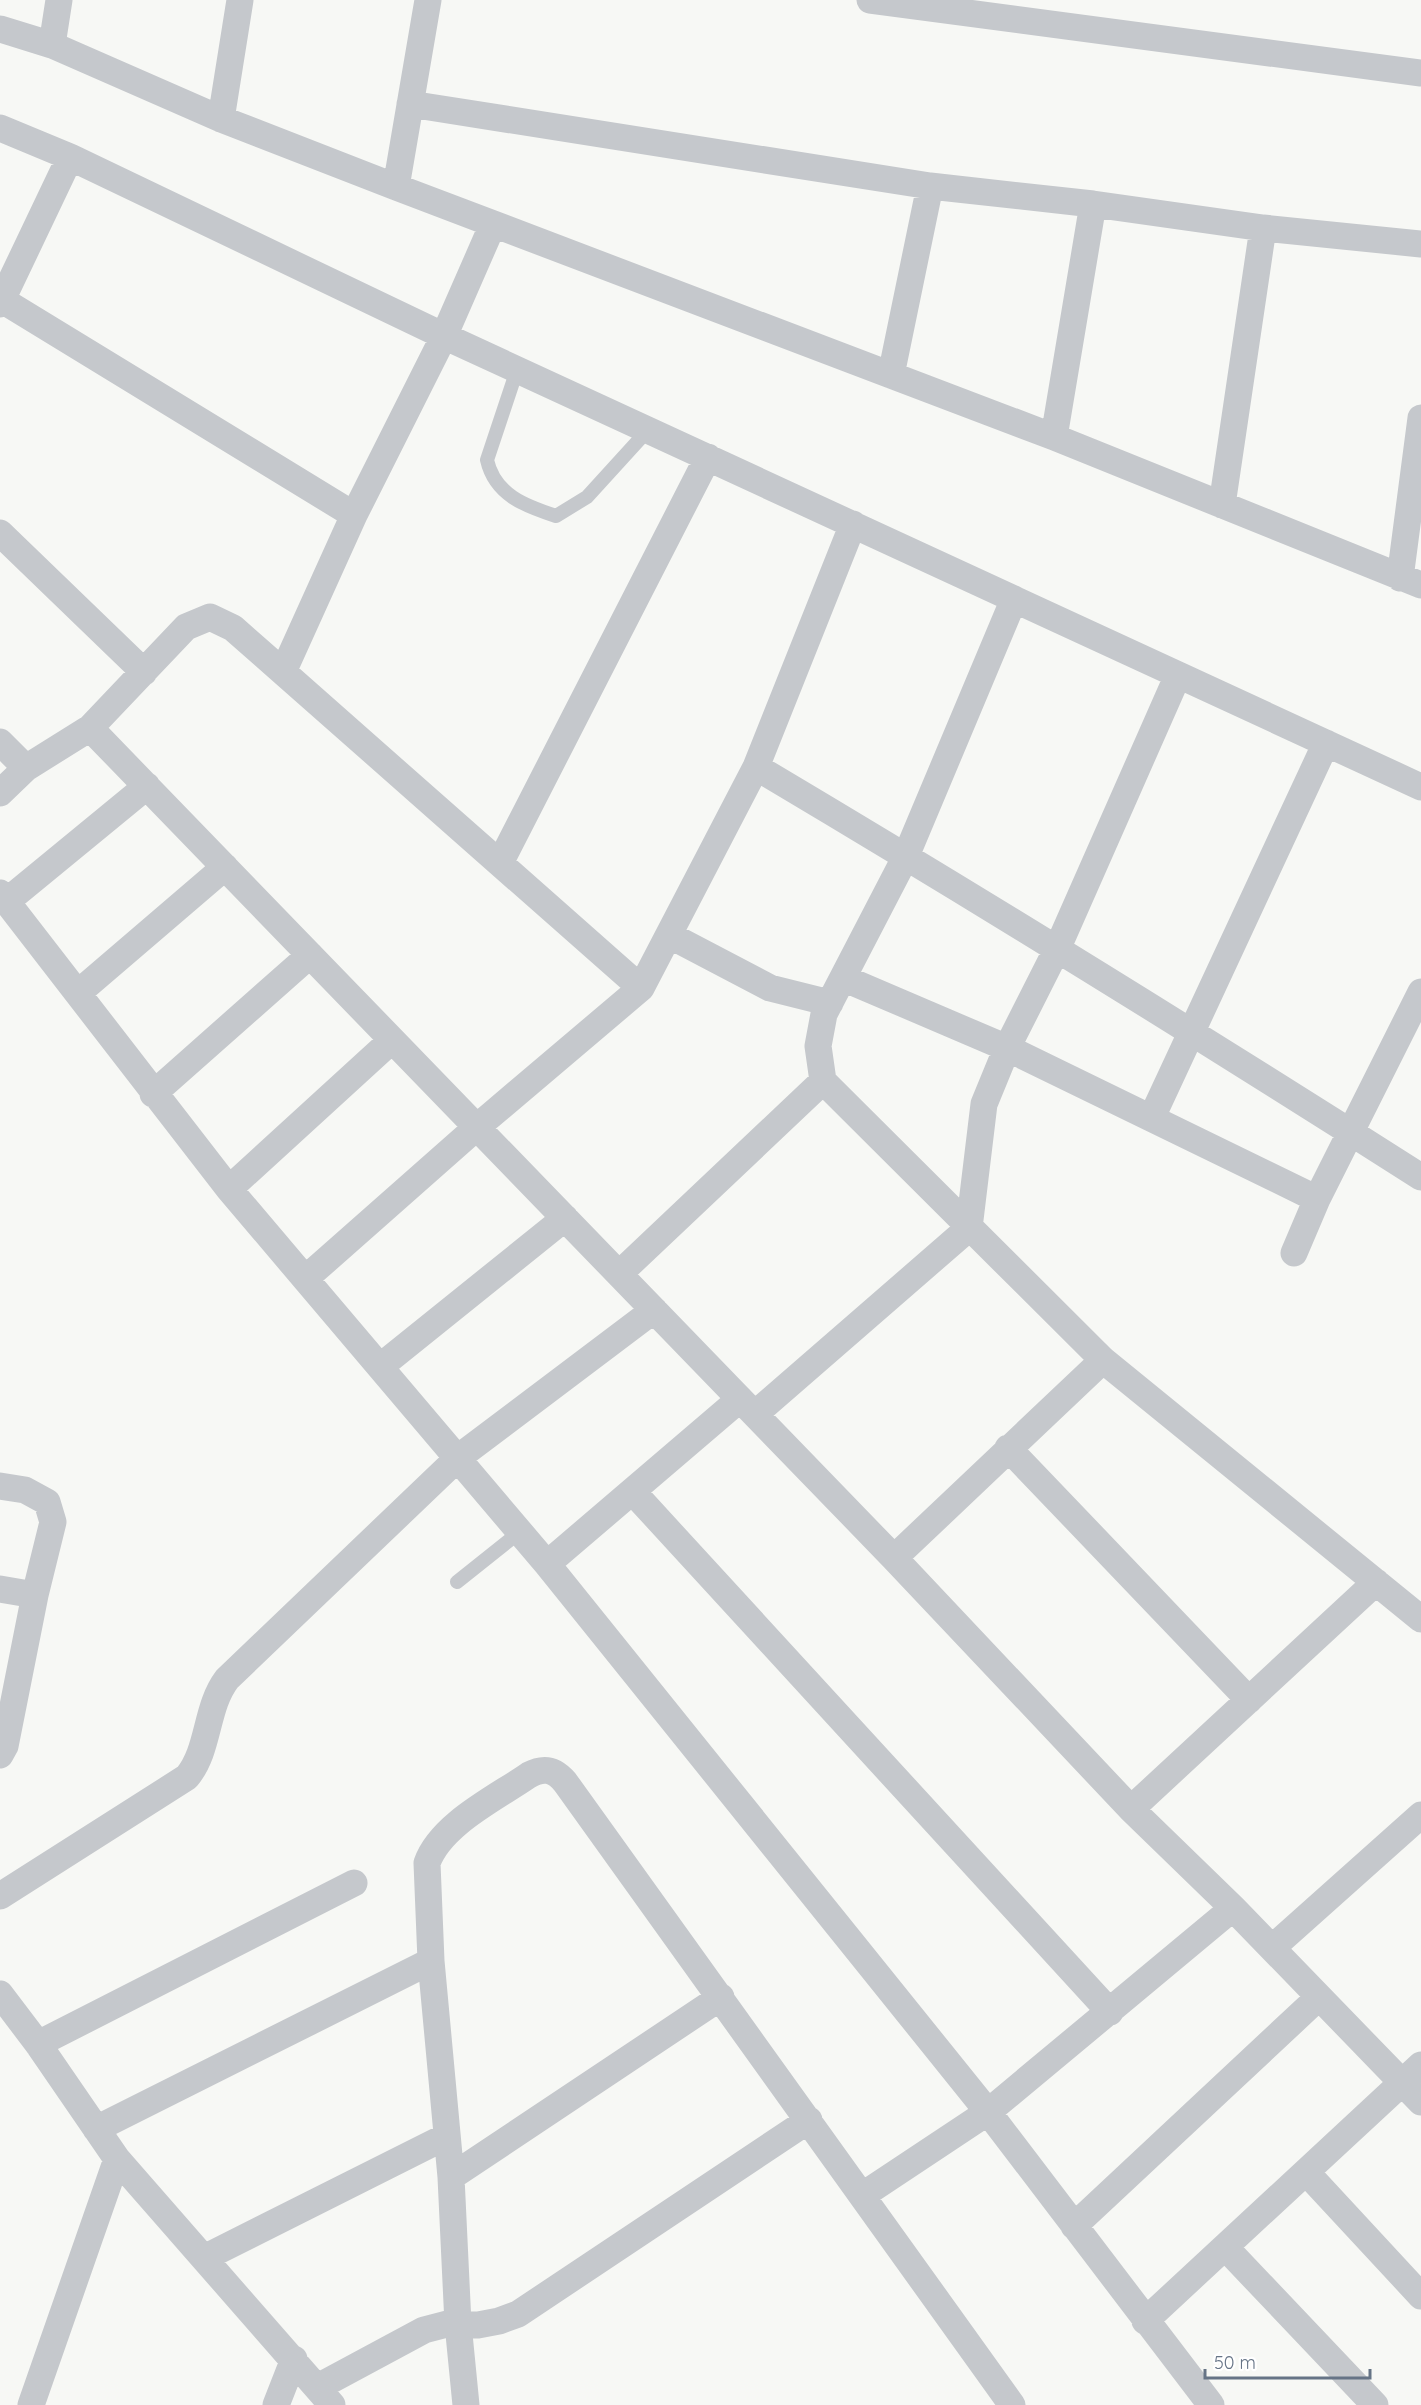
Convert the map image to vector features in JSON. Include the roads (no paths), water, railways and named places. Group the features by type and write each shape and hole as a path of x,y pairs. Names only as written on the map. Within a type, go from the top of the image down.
{"street":[{"path":"52,45 59,0"},
{"path":"221,119 240,0"},
{"path":"396,187 428,0"},
{"path":"870,0 1421,73"},
{"path":"0,29 52,45 221,119 396,187 1054,437 1411,582 1421,418"},
{"path":"410,104 930,186 1093,204 1263,228 1421,244"},
{"path":"0,128 69,157 444,336 1421,787"},
{"path":"69,157 1,302 354,515"},
{"path":"891,375 930,186"},
{"path":"1054,437 1093,204"},
{"path":"284,672 354,515 444,336 493,224"},
{"path":"1222,505 1263,228"},
{"path":"500,863 708,457"},
{"path":"306,1278 477,1127 641,988 756,767 853,524"},
{"path":"0,533 144,672"},
{"path":"1014,599 906,856 824,1014 818,1046 823,1081 1103,1360 1421,1619"},
{"path":"0,793 26,768 90,728 186,627 210,617 233,628 641,988"},
{"path":"547,1564 633,1492 747,1406 969,1228 984,1104 1007,1048 1058,947 1178,675"},
{"path":"90,728 894,1558 1131,1809 1233,1908 1319,1997 1412,2074 1421,2102"},
{"path":"0,742 26,768"},
{"path":"1152,1117 1326,743"},
{"path":"756,767 1058,947 1190,1033 1421,1177"},
{"path":"147,786 3,897 153,1094 229,1189 521,1531 988,2112 1211,2405"},
{"path":"78,993 225,867"},
{"path":"669,935 770,988 830,1003"},
{"path":"153,1094 310,955"},
{"path":"843,978 1007,1048 1317,1199"},
{"path":"1294,1253 1317,1199 1353,1133 1421,992"},
{"path":"229,1189 392,1040"},
{"path":"619,1274 823,1081"},
{"path":"381,1366 565,1218"},
{"path":"0,1896 188,1777 198,1760 215,1698 227,1679 459,1457 654,1310"},
{"path":"894,1558 1103,1360"},
{"path":"1008,1448 1249,1700"},
{"path":"0,1486 25,1490 47,1502 53,1522 35,1595 6,1746 0,1755"},
{"path":"633,1492 1110,2013"},
{"path":"1131,1809 1376,1582"},
{"path":"0,1589 35,1595"},
{"path":"466,2405 458,2324 451,2177 426,1877 432,1849 451,1828 538,1770 549,1770 565,1782 1012,2405"},
{"path":"1272,1948 1421,1815"},
{"path":"38,2044 354,1883"},
{"path":"863,2195 988,2112 1110,2013 1233,1908"},
{"path":"96,2128 432,1961"},
{"path":"0,1994 38,2044 117,2159 325,2396 424,2330 458,2324 499,2321 518,2314 809,2120"},
{"path":"451,2177 721,1997"},
{"path":"1074,2226 1319,1997"},
{"path":"1145,2321 1412,2074"},
{"path":"204,2258 447,2136"},
{"path":"31,2405 117,2159"},
{"path":"1306,2172 1421,2296"},
{"path":"1225,2247 1375,2405"},
{"path":"276,2405 294,2359"}],"lane":[{"path":"517,370 488,460 491,475 519,504 556,516 587,497 648,430"},
{"path":"457,1582 521,1531"}]}
